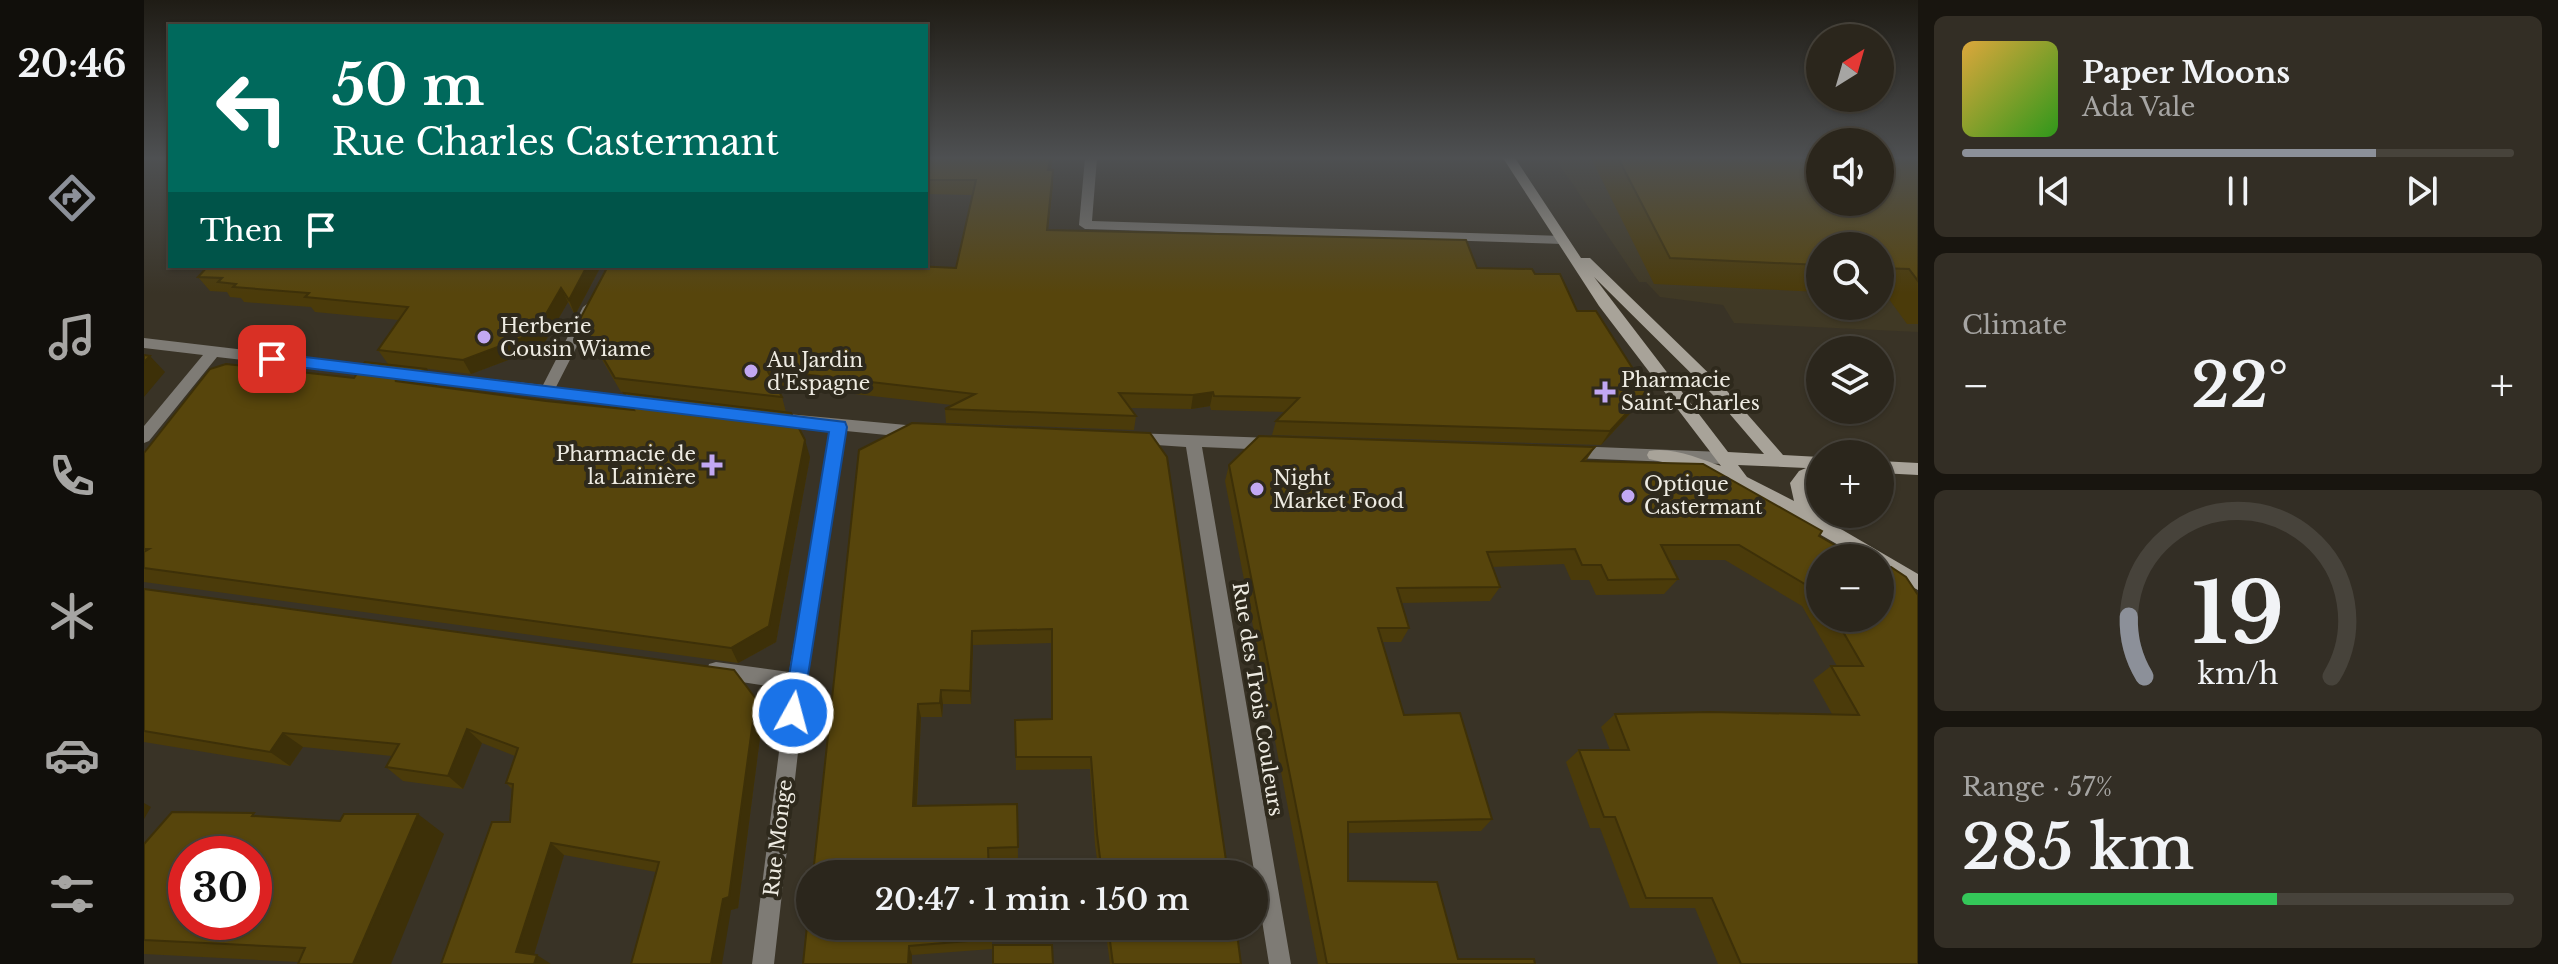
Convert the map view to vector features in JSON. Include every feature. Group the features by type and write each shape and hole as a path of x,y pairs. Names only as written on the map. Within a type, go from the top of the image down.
{"street":[{"path":"1087,203 1085,225 1563,240 1722,395 1779,461"},
{"path":"1539,203 1604,303 1742,482"},
{"path":"547,391 596,294"},
{"path":"144,343 663,405"},
{"path":"144,437 213,352"},
{"path":"766,418 839,427 935,433"},
{"name":"Rue Monge","path":"763,964 797,682 839,427"},
{"path":"1113,438 1282,444"},
{"name":"Rue des Trois Couleurs","path":"1193,441 1280,964"},
{"path":"1553,451 1806,462"},
{"path":"1655,455 1704,465 1742,482 1851,544"},
{"path":"1894,468 1918,469"},
{"path":"1806,475 1798,483 1798,492 1806,507"},
{"path":"1825,528 1828,531"},
{"path":"1894,569 1918,583"},
{"path":"695,667 797,682"}],"shaded area":[{"path":"1585,203 1806,203 1806,216 1894,216 1894,203 1918,203 1918,332 1734,323 1723,305 1660,297 1646,282 1639,282"}],"building":[{"path":"971,203 1050,203 1047,230 1466,240 1477,268 1532,269 1535,274 1560,274 1577,311 1596,311 1647,391 1610,431 1276,421 1299,398 1214,396 1213,392 1193,395 1119,393 1136,416 945,409 975,394 767,370 782,397 615,378 580,319 607,268 956,268"},
{"path":"1641,203 1806,203 1806,216 1894,216 1894,203 1918,203 1918,281 1909,269 1894,268 1894,232 1806,232 1806,264 1670,258"},
{"path":"206,268 586,268 569,300 561,288 535,333 463,360 378,350 408,307 305,297 309,293 233,287 236,284 218,282 222,278 198,277"},
{"path":"365,362 427,369 395,381 546,401 634,410 624,393 791,413 805,440 769,626 731,648 144,568 144,552 149,549 144,549 144,453 210,369 226,364 354,378"},
{"path":"912,423 1150,433 1167,457 1226,860 1100,860 1091,757 1016,757 1015,720 1052,719 1052,629 972,631 970,691 941,690 940,703 918,704 913,806 1017,804 1018,847 988,848 988,860 815,860 859,450"},
{"path":"1259,436 1595,447 1582,461 1703,464 1806,522 1806,528 1822,531 1819,536 1833,544 1806,544 1806,585 1739,545 1661,545 1678,579 1608,580 1601,565 1582,565 1575,549 1487,552 1500,587 1397,588 1409,628 1378,628 1404,715 1460,713 1492,819 1348,822 1348,881 1437,882 1458,959 1534,959 1535,964 1327,964 1229,465"},
{"path":"1894,569 1906,577 1918,595 1918,964 1741,964 1712,898 1646,898 1615,817 1604,817 1579,750 1629,750 1615,714 1859,715 1831,666 1863,666 1843,632 1894,632"},
{"path":"144,589 734,670 756,699 729,897 723,899 711,964 631,964 659,862 551,843 516,952 537,955 534,964 441,964 492,822 510,822 513,784 506,783 518,748 467,729 448,776 386,767 399,744 283,733 270,752 144,731"},
{"path":"172,812 254,813 252,816 340,821 344,814 418,814 353,964 298,964 305,948 144,940 144,844"},
{"path":"806,940 979,940 909,946 908,964 803,964"},
{"path":"1110,940 1238,940 1241,964 1113,964"},
{"path":"993,945 1052,945 1053,964 993,964"}],"place":[{"name":"Herberie Cousin Wiame","path":"484,337"},
{"name":"Au Jardin d'Espagne","path":"751,371"},
{"name":"Pharmacie Saint-Charles","path":"1605,392"},
{"name":"Pharmacie de la Lainière","path":"712,465"},
{"name":"Night Market Food","path":"1257,489"},
{"name":"Optique Castermant","path":"1628,496"}],"route":[{"path":"272,359 839,427 793,713"}]}
